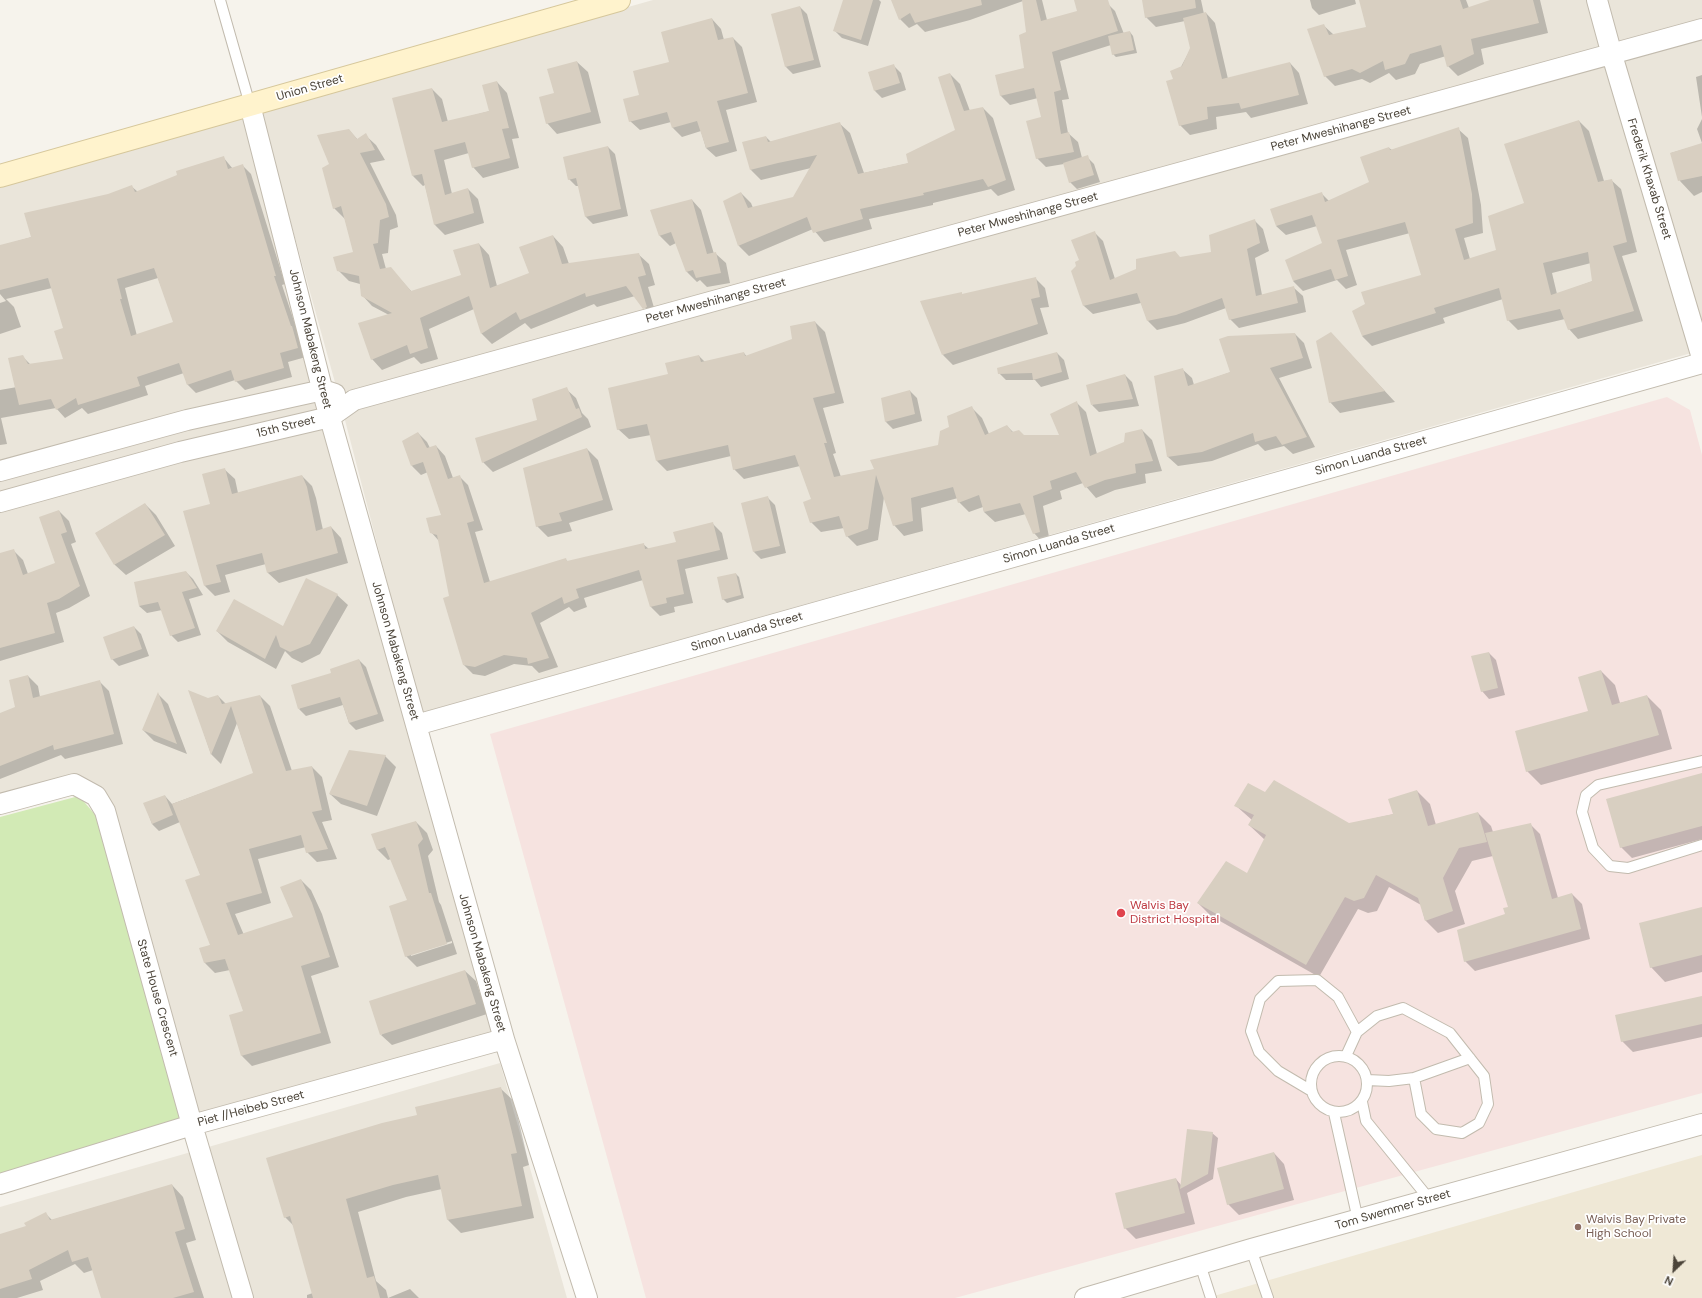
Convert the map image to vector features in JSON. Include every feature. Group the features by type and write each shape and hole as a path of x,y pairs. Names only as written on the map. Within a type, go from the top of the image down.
{"main road":[{"name":"Union Street","path":"0,176 619,0"}],"street":[{"name":"Frederik Khaxab Street","path":"1597,0 1702,358"},
{"name":"Peter Mweshihange Street","path":"354,400 1702,29"},
{"name":"Johnson Mabakeng Street","path":"250,105 330,416 504,1040 586,1298"},
{"name":"Simon Luanda Street","path":"416,725 1702,363"},
{"path":"0,471 187,420 323,390 354,400"},
{"name":"15th Street","path":"0,502 180,452 330,416 354,400"},
{"name":"State House Crescent","path":"0,804 74,784 96,796 105,811 192,1125 243,1298"},
{"name":"Piet //Heibeb Street","path":"0,1184 192,1125 504,1040"},
{"name":"Tom Swemmer Street","path":"1085,1298 1251,1249 1702,1124"}],"lane":[{"name":"Johnson Mabakeng Street","path":"220,0 250,105"},
{"path":"1702,760 1598,785 1586,795 1582,812 1593,848 1610,866 1628,868 1702,845"},
{"path":"1310,1090 1278,1071 1259,1052 1251,1031 1260,999 1278,981 1316,980 1338,997 1357,1032"},
{"path":"1346,1056 1357,1032 1377,1016 1403,1008 1450,1033 1484,1076 1488,1104 1479,1124 1462,1133 1436,1129 1422,1114 1414,1078"},
{"path":"1332,1056 1346,1056 1364,1069 1367,1080 1367,1092 1362,1102 1350,1111 1334,1113 1323,1109 1314,1100 1310,1090 1311,1075 1319,1063 1332,1056"},
{"path":"1367,1080 1389,1081 1414,1078 1470,1058"},
{"path":"1362,1102 1366,1121 1430,1200"},
{"path":"1334,1113 1358,1220"},
{"path":"1251,1249 1268,1298"},
{"path":"1200,1264 1211,1298"}],"shaded area":[{"path":"653,0 1702,0 1702,350 421,713 339,397 260,111"},
{"path":"252,114 494,1035 200,1116 90,785 75,774 0,794 0,186"},
{"name":"Walvis Bay District Hospital","path":"1667,397 1690,410 1702,455 1702,1093 955,1298 646,1298 490,734"},
{"path":"500,1063 567,1298 0,1298 0,1207"},
{"name":"Walvis Bay Private High School","path":"1702,1155 1702,1298 1207,1298"}],"green space":[{"path":"79,796 98,818 180,1119 0,1174 0,817"}],"building":[{"path":"843,0 873,0 861,40 833,31"},
{"path":"891,0 981,0 982,5 915,23 910,13 899,20"},
{"path":"1022,0 1036,0 1041,21 1077,11 1074,0 1108,0 1118,31 1052,52 1061,90 1054,92 1061,134 1069,132 1074,152 1036,159 1026,121 1041,117 1034,88 1000,96 995,75 1024,68 1019,35 1026,32"},
{"path":"1142,0 1195,0 1196,8 1145,18"},
{"path":"1359,0 1460,0 1463,9 1490,0 1533,0 1539,23 1471,39 1474,54 1447,67 1441,45 1410,54 1405,64 1385,70 1383,61 1360,73 1352,69 1324,77 1307,29 1324,24 1329,35 1366,27"},
{"path":"800,6 814,60 785,67 771,14"},
{"path":"1206,12 1222,79 1290,62 1299,95 1241,109 1239,103 1207,107 1208,119 1179,126 1166,81 1173,79 1170,71 1182,66 1190,48 1183,18"},
{"path":"712,18 718,40 733,37 748,93 717,101 729,142 706,148 697,121 672,128 667,112 629,122 623,99 639,95 633,71 669,62 661,32"},
{"path":"1130,31 1134,50 1112,55 1108,36"},
{"path":"577,61 591,112 546,124 539,97 554,93 547,69"},
{"path":"894,64 900,83 874,91 868,72"},
{"path":"950,73 964,111 983,107 1006,180 988,187 983,179 923,193 924,195 860,209 863,219 813,233 807,217 738,246 723,201 741,192 748,208 793,197 817,155 750,170 742,142 766,136 768,142 840,122 858,174 908,163 906,154 955,130 938,77"},
{"path":"497,81 509,128 502,129 510,158 472,168 465,142 434,150 445,195 468,188 474,213 434,225 422,174 412,176 392,98 432,88 442,122 489,111 482,85"},
{"path":"1579,120 1598,182 1612,179 1627,242 1613,246 1634,311 1568,330 1560,309 1507,321 1499,288 1434,308 1436,313 1362,336 1352,311 1365,304 1361,292 1421,275 1405,222 1337,240 1348,276 1335,280 1331,269 1293,281 1285,260 1322,243 1312,215 1276,226 1270,209 1322,192 1325,202 1369,182 1360,157 1389,147 1390,150 1459,127 1472,194 1473,223 1455,229 1464,260 1496,250 1488,216 1524,203 1504,144","holes":["1588,252 1592,281 1551,295 1543,263"]},
{"path":"349,129 357,139 366,133 375,150 360,153 386,204 389,217 380,220 378,243 373,244 380,269 391,267 411,291 461,275 453,250 479,243 490,288 529,273 519,247 553,235 562,264 639,253 646,275 638,277 647,307 643,309 626,286 586,297 585,293 520,320 516,312 481,334 469,296 420,318 428,348 410,354 407,345 371,360 358,323 392,313 361,296 359,276 337,271 333,257 353,252 341,206 333,209 322,168 329,164 317,135"},
{"path":"1702,143 1702,176 1678,181 1670,153"},
{"path":"608,146 621,209 585,217 576,178 568,180 563,157"},
{"path":"1088,155 1094,175 1069,183 1063,163"},
{"path":"224,156 228,169 243,164 276,276 274,276 292,326 298,348 280,353 284,368 235,382 231,370 187,385 179,363 137,377 140,386 78,405 76,398 56,410 51,399 19,405 8,358 23,355 28,364 63,359 54,331 63,328 48,278 0,290 0,245 31,237 24,213 108,194 132,185 135,192 177,175 176,171","holes":["154,268 173,322 131,336 120,299 122,299 117,279"]},
{"path":"692,199 707,254 716,252 721,273 696,278 693,270 686,272 671,232 659,236 650,210"},
{"path":"1255,219 1260,243 1247,249 1256,296 1294,286 1298,303 1229,320 1222,298 1176,315 1147,321 1137,293 1083,306 1071,271 1076,266 1075,262 1079,260 1071,240 1095,231 1110,280 1136,269 1136,259 1175,251 1180,257 1211,252 1209,235"},
{"path":"1036,277 1040,297 1031,299 1038,324 942,355 920,301 962,292 962,294"},
{"path":"815,321 835,393 813,398 827,443 824,443 834,477 874,469 870,460 938,445 940,431 949,427 947,416 972,406 985,435 1007,425 1012,432 1019,430 1024,435 1059,435 1050,414 1077,401 1090,456 1124,442 1125,433 1142,429 1153,461 1135,464 1136,473 1105,480 1085,488 1076,472 1050,481 1052,489 1033,496 1040,532 1033,534 1020,503 984,512 979,495 958,503 953,487 911,498 913,521 893,526 876,475 868,529 846,537 839,516 810,523 803,502 811,499 795,455 733,470 728,445 656,461 647,424 617,430 608,388 668,374 665,363 699,355 701,362 744,352 745,356 792,339 790,326"},
{"path":"1331,332 1385,391 1329,403 1316,341"},
{"path":"1295,333 1303,358 1270,368 1307,437 1282,445 1276,436 1255,442 1253,433 1202,452 1167,457 1154,376 1183,368 1188,386 1230,372 1219,339 1228,336"},
{"path":"1057,352 1062,372 1033,380 1032,373 998,374 997,368"},
{"path":"1125,374 1133,399 1091,405 1086,385"},
{"path":"567,387 576,409 579,408 582,417 482,463 475,438 537,420 532,399"},
{"path":"910,390 915,414 885,422 881,398"},
{"path":"418,432 427,448 436,445 448,479 460,475 474,521 467,523 484,583 566,558 567,561 644,543 645,549 676,542 673,532 713,522 720,550 677,560 684,594 666,598 667,603 650,607 639,570 576,589 579,598 564,604 562,597 531,613 549,658 528,664 527,658 504,655 475,667 463,665 443,598 449,596 437,535 430,533 426,518 441,515 423,462 411,466 402,441"},
{"path":"587,448 603,500 559,513 562,521 536,527 523,468"},
{"path":"225,468 232,494 302,475 307,487 316,531 331,526 338,553 267,573 262,553 216,565 221,582 204,586 183,511 210,504 202,474"},
{"path":"768,496 780,546 753,552 741,503"},
{"path":"145,503 165,535 114,565 95,533"},
{"path":"59,510 67,532 61,534 80,586 59,599 47,603 55,633 0,648 0,553 14,549 23,575 55,563 39,517"},
{"path":"186,571 197,588 182,592 195,628 170,636 158,602 139,606 134,582"},
{"path":"736,573 741,595 722,600 717,577"},
{"path":"306,578 338,594 310,644 290,652 280,647 276,635 265,659 216,631 234,599 283,626"},
{"path":"134,626 142,649 111,660 103,637"},
{"path":"1489,652 1498,688 1481,692 1471,656"},
{"path":"359,659 378,714 349,723 340,697 298,709 291,685 331,673 330,669"},
{"path":"1601,670 1612,705 1647,695 1659,735 1526,772 1515,731 1588,711 1578,677"},
{"path":"28,675 33,698 100,680 114,734 54,750 53,745 0,766 0,713 15,707 9,680"},
{"path":"188,690 208,698 218,695 222,704 260,695 286,771 312,766 322,810 312,812 328,849 306,853 301,835 249,849 262,893 226,903 238,935 293,917 280,887 301,879 312,903 330,957 301,966 321,1033 241,1056 229,1015 243,1011 225,959 204,963 199,948 210,945 185,880 200,875 172,804 253,773 231,706 211,755"},
{"path":"158,692 177,744 142,730"},
{"path":"349,750 386,755 367,806 329,794"},
{"path":"1702,773 1702,826 1620,848 1606,799"},
{"path":"1274,780 1349,823 1393,814 1388,799 1417,790 1428,826 1478,812 1487,842 1459,848 1443,878 1453,911 1425,921 1418,898 1376,875 1364,898 1354,901 1345,897 1306,965 1197,903 1226,861 1247,873 1266,835 1248,825 1254,815 1234,806 1248,783 1265,792"},
{"path":"165,795 173,815 152,824 143,803"},
{"path":"416,821 423,839 418,845 429,893 431,893 447,944 405,957 389,906 407,900 385,847 377,850 371,834"},
{"path":"1531,823 1552,899 1572,893 1581,929 1464,962 1457,930 1505,914 1503,908 1508,907 1485,833"},
{"path":"1702,907 1702,955 1650,968 1639,923"},
{"path":"465,970 476,1004 380,1035 369,1001"},
{"path":"1702,996 1702,1024 1621,1042 1615,1015"},
{"path":"501,1087 517,1153 511,1154 522,1206 447,1220 438,1175 393,1185 346,1199 367,1278 374,1276 380,1298 313,1298 290,1216 284,1218 266,1158 382,1123 417,1115 415,1107"},
{"path":"1187,1129 1213,1132 1208,1174 1180,1189"},
{"path":"1274,1152 1284,1189 1227,1205 1217,1168"},
{"path":"1176,1178 1185,1213 1124,1229 1115,1193"},
{"path":"172,1184 185,1229 175,1232 194,1292 173,1298 101,1298 88,1257 72,1262 68,1250 29,1270 32,1279 0,1289 0,1234 26,1226 24,1223 46,1212 50,1220"}],"place":[{"name":"Walvis Bay District Hospital","path":"1121,913"},
{"name":"Walvis Bay Private High School","path":"1578,1227"}]}
